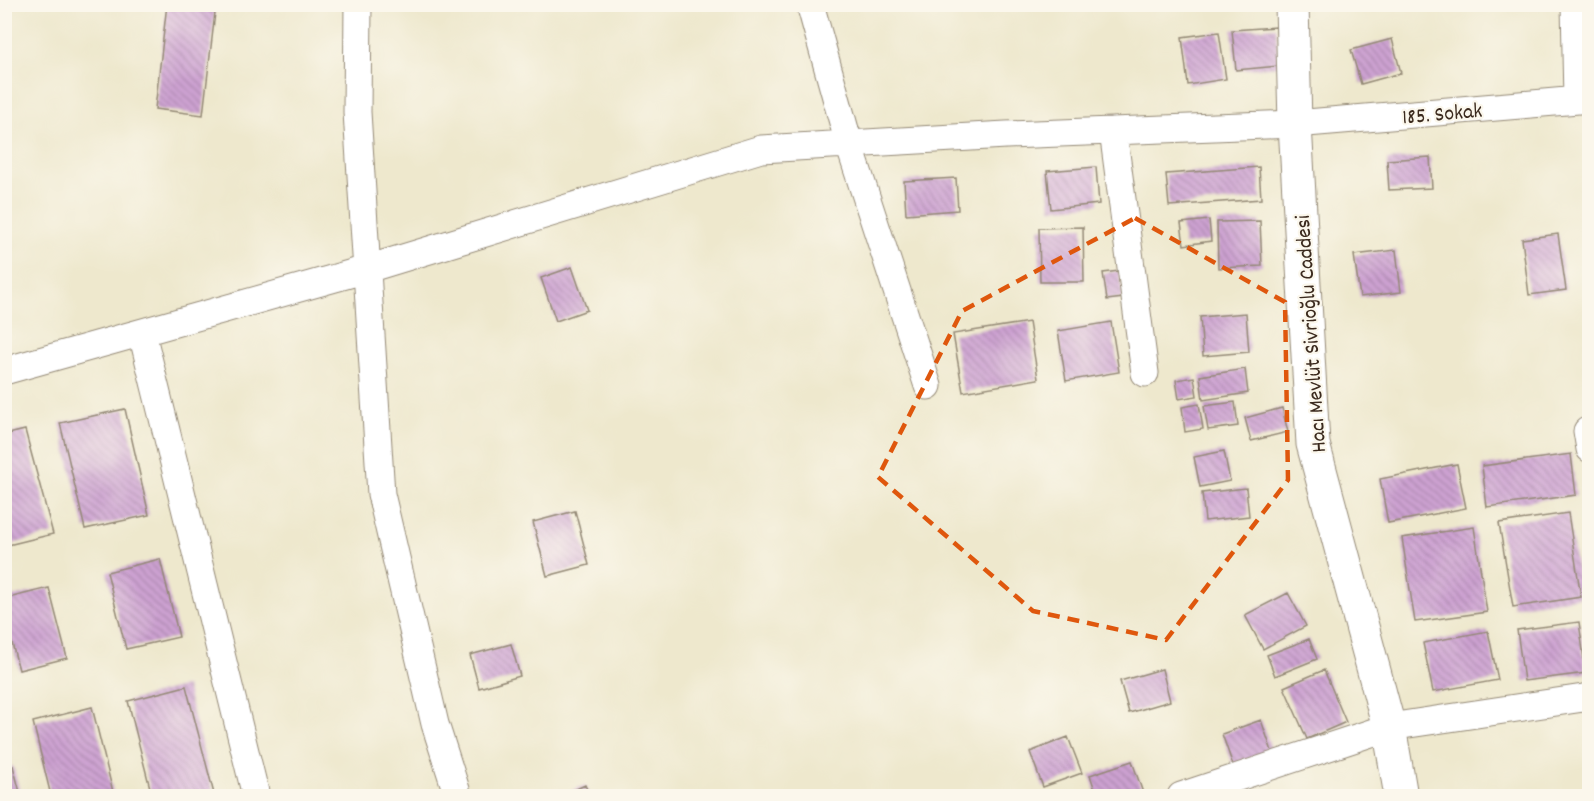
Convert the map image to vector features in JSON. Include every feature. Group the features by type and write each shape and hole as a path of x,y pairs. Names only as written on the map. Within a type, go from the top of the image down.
{"street":[{"path":"358,4 357,112 381,494 450,795"},
{"path":"810,4 849,144 927,386"},
{"name":"Hacı Mevlüt Sivrioğlu Caddesi","path":"1292,4 1295,124 1313,444 1389,727 1401,796"},
{"path":"1575,4 1583,100"},
{"name":"185. Sokak","path":"4,371 367,269 761,149 1295,124 1583,100"},
{"path":"1113,131 1145,373"},
{"path":"142,333 256,796"},
{"path":"1181,796 1389,727 1590,697"}],"highlighted area":[{"path":"1135,218 1285,302 1288,480 1166,640 1033,611 878,477 962,311"}],"building":[{"path":"167,4 216,4 203,115 155,109"},
{"path":"1276,27 1279,66 1236,70 1232,30"},
{"path":"1219,32 1226,79 1188,85 1182,37"},
{"path":"1392,39 1401,73 1361,84 1351,50"},
{"path":"1430,157 1432,188 1389,190 1387,160"},
{"path":"1096,167 1099,204 1051,209 1047,171"},
{"path":"1259,167 1261,199 1169,206 1166,174"},
{"path":"956,178 958,210 906,214 904,181"},
{"path":"1209,220 1211,241 1184,245 1181,223"},
{"path":"1260,221 1262,266 1218,268 1217,222"},
{"path":"1083,227 1084,282 1040,282 1039,228"},
{"path":"1558,234 1566,290 1529,295 1522,239"},
{"path":"1396,250 1401,292 1360,297 1354,255"},
{"path":"572,267 587,310 556,321 541,278"},
{"path":"1119,271 1123,298 1107,300 1103,273"},
{"path":"1246,313 1249,352 1203,356 1200,317"},
{"path":"1029,322 1038,379 963,392 953,334"},
{"path":"1111,322 1119,372 1066,381 1058,331"},
{"path":"1245,369 1248,393 1203,400 1200,376"},
{"path":"1194,377 1197,396 1179,399 1176,380"},
{"path":"1235,402 1238,426 1208,430 1204,406"},
{"path":"1199,404 1203,429 1185,432 1182,407"},
{"path":"1282,408 1288,432 1251,441 1245,418"},
{"path":"125,409 149,515 85,529 60,423"},
{"path":"25,430 53,534 4,546 4,435"},
{"path":"1224,451 1230,481 1200,487 1194,457"},
{"path":"1571,454 1576,495 1487,507 1482,466"},
{"path":"1457,464 1466,508 1388,523 1380,479"},
{"path":"1246,488 1249,516 1205,521 1202,493"},
{"path":"575,511 589,565 547,576 533,522"},
{"path":"1568,513 1581,597 1513,607 1499,523"},
{"path":"1474,527 1487,612 1415,622 1402,538"},
{"path":"160,559 179,637 126,649 107,572"},
{"path":"49,588 67,658 19,670 4,613 4,599"},
{"path":"1288,593 1306,626 1263,649 1245,615"},
{"path":"1579,622 1586,673 1524,681 1517,630"},
{"path":"1488,631 1498,680 1433,692 1423,643"},
{"path":"1309,639 1317,659 1275,676 1267,655"},
{"path":"511,644 520,676 479,688 470,655"},
{"path":"1162,669 1170,701 1129,713 1120,681"},
{"path":"1324,670 1346,722 1307,739 1284,687"},
{"path":"186,686 214,794 152,796 128,701"},
{"path":"92,707 114,796 51,796 33,722"},
{"path":"1261,720 1274,757 1235,771 1222,734"},
{"path":"1068,737 1082,773 1043,787 1030,752"},
{"path":"1132,761 1144,796 1097,796 1090,775"},
{"path":"13,766 21,796 4,796 4,768"},
{"path":"585,785 590,796 561,796"}]}
